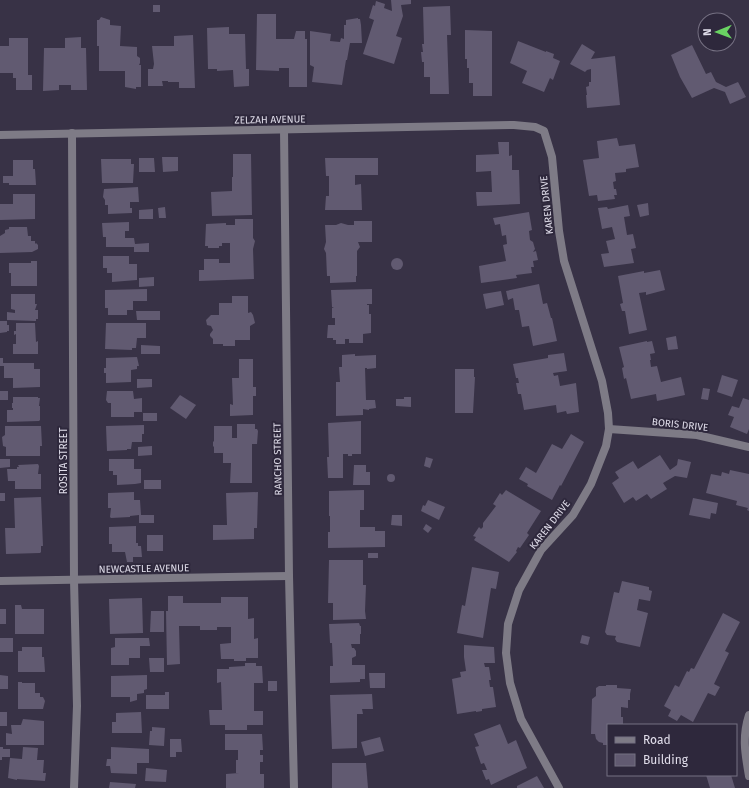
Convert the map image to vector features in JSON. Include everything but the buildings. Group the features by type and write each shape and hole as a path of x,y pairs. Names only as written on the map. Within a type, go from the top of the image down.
{"street":[{"name":"ZELZAH AVENUE","path":"0,135 514,125 527,125 540,129"},
{"name":"KAREN DRIVE","path":"540,129 545,134 552,156 559,231 564,261 602,381 608,413 609,429 606,446 591,484 573,516 541,550 519,590 508,624 506,653 510,683 521,719 559,788"},
{"name":"RANCHO STREET","path":"284,130 289,576 294,788"},
{"name":"ROSITA STREET","path":"72,133 74,580 77,706 74,788"},
{"name":"BORIS DRIVE","path":"609,429 697,434 749,447"},
{"name":"NEWCASTLE AVENUE","path":"0,581 289,576"},
{"path":"749,714 745,729 745,745 749,776"}]}
